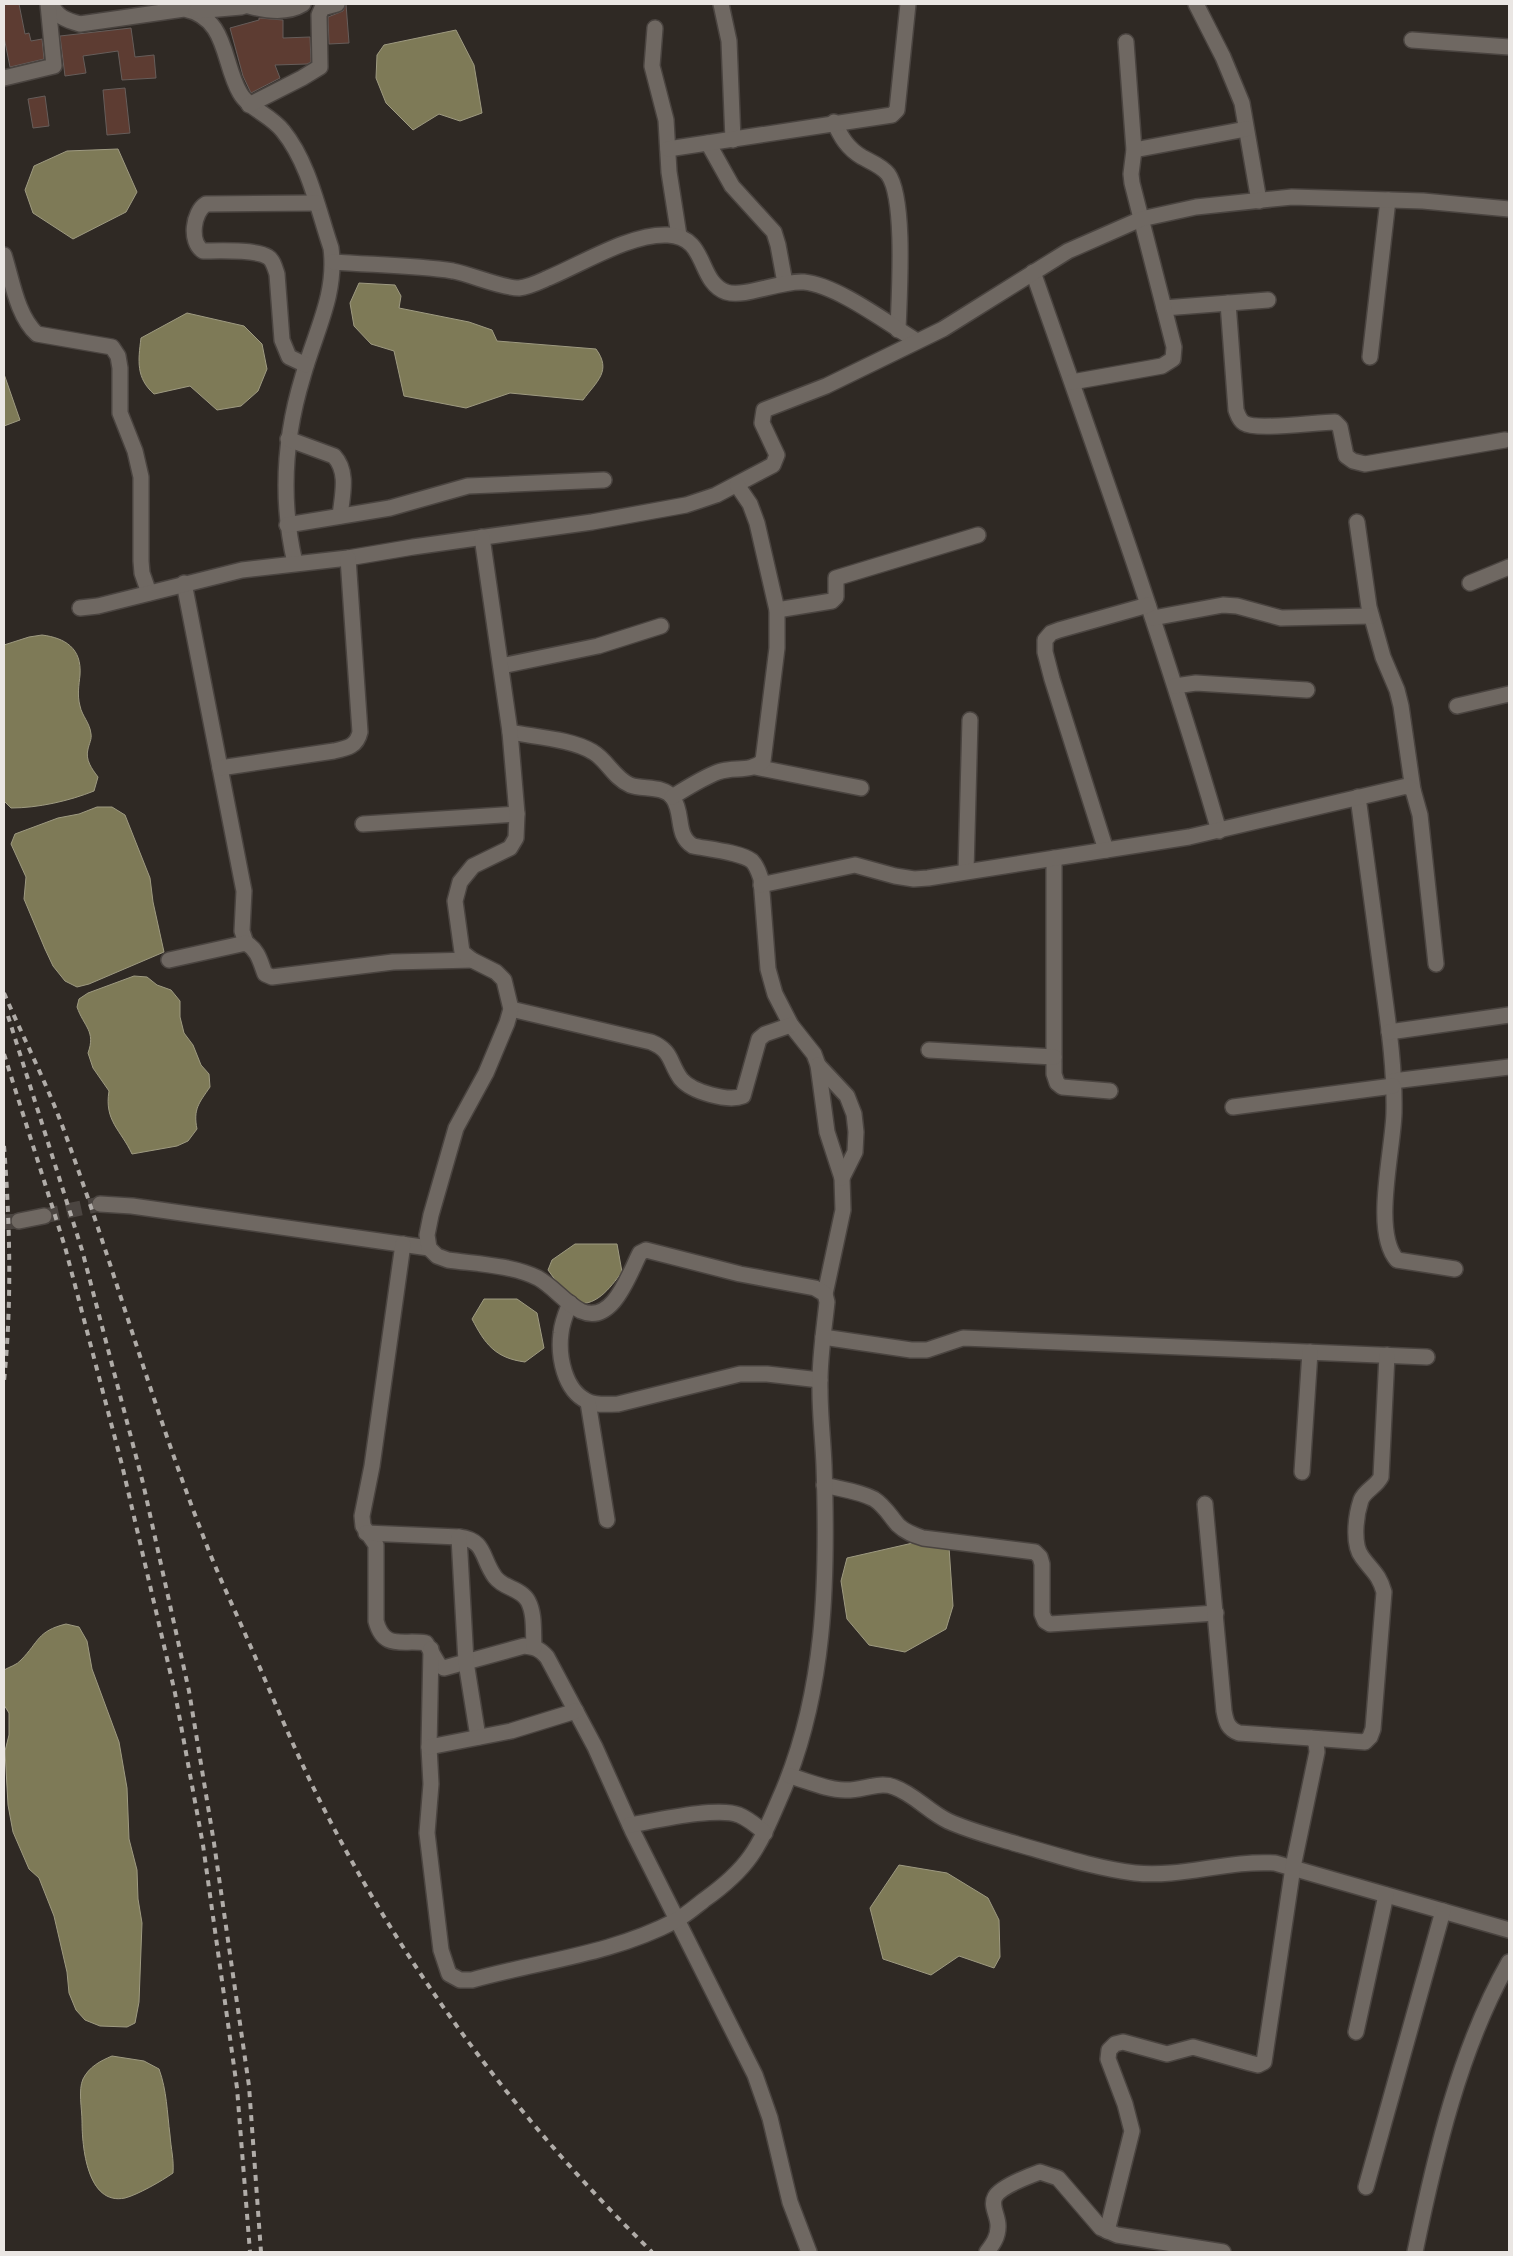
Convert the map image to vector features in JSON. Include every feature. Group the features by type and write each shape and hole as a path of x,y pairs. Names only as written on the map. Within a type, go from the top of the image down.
{"street":[{"path":"50,4 54,12 64,20 80,24 169,7 196,11 250,5 274,11 296,8 303,4"},
{"path":"4,78 54,66 50,4"},
{"path":"250,105 302,78 320,66 319,15 322,8 337,4"},
{"path":"721,4 730,41 733,140"},
{"path":"668,149 733,140 834,122 892,115 897,110 908,4"},
{"path":"1196,4 1234,82 1242,103 1259,201"},
{"path":"196,11 208,19 219,33 240,93 250,105 266,114 283,130 295,149 331,248 333,262 330,295 306,365 290,422 285,499 291,544"},
{"path":"655,28 652,66 666,120 669,172 679,236"},
{"path":"1412,40 1509,48"},
{"path":"1072,382 1169,363 1173,359 1174,347 1142,219 1134,196 1131,174 1134,150 1126,42"},
{"path":"834,122 842,140 851,150 881,168 892,182 898,214 900,257 898,330"},
{"path":"1134,150 1246,129"},
{"path":"708,143 732,186 774,232 785,283"},
{"path":"291,544 348,558 592,522 686,505 716,495 743,494 772,465 777,455 762,423 764,410 826,386 943,329 1068,250 1142,219 1196,207 1292,198 1387,206 1424,201 1509,209"},
{"path":"306,365 289,358 282,340 277,274 274,264 267,256 256,253 203,251 195,241 194,234 198,212 206,204 316,204"},
{"path":"1370,357 1387,206"},
{"path":"333,262 435,269 520,288 552,277 644,237 679,236 692,244 714,283 724,291 737,294 785,283 804,282 842,295 917,341"},
{"path":"4,255 23,313 30,327 38,334 112,347 118,356 120,413 135,451 141,477 146,584"},
{"path":"1033,272 1151,612 1220,831"},
{"path":"1164,308 1268,300"},
{"path":"1228,304 1236,410 1239,420 1244,424 1262,426 1335,422 1340,427 1346,456 1353,461 1365,464 1505,440"},
{"path":"288,439 334,456 339,462 344,476 340,516"},
{"path":"80,608 98,606 146,584 184,583 242,570 340,516 399,506 468,486 604,480"},
{"path":"743,494 756,523 777,610 777,648 765,748 763,761 756,767"},
{"path":"1357,522 1371,616 1383,657 1397,690 1401,706 1413,790 1420,816 1436,964"},
{"path":"777,610 832,601 836,597 836,578 978,535"},
{"path":"429,1248 430,1222 450,1143 463,1111 486,1073 511,1009 504,980 496,972 472,960 462,952 455,902 460,882 473,866 510,848 516,838 518,814 510,732 482,537"},
{"path":"220,768 350,748 358,740 360,732 348,558"},
{"path":"1470,583 1509,567"},
{"path":"184,583 244,891 242,931 246,943 258,953 265,974 272,977 393,962 472,960"},
{"path":"1106,850 1052,680 1045,652 1045,640 1051,633 1151,612 1223,605 1237,606 1281,618 1371,616"},
{"path":"501,666 598,646 661,626"},
{"path":"1175,686 1196,683 1308,690"},
{"path":"1457,706 1509,694"},
{"path":"966,871 970,720"},
{"path":"431,1649 430,1784 427,1833 441,1950 449,1974 460,1980 472,1980 581,1954 628,1940 677,1920 741,1871 765,1833 790,1776 807,1724 814,1691 823,1601 824,1485 820,1380 827,1302 825,1294 843,1210 842,1178 827,1132 818,1065 814,1054 791,1025 776,994 768,969 761,885 757,869 752,862 742,856 693,846 686,842 681,832 676,806 672,797 665,791 629,784 620,778 591,750 573,744 510,732"},
{"path":"672,797 708,776 721,771 756,767 861,788"},
{"path":"761,885 855,865 914,879 1220,831 1407,786 1413,790"},
{"path":"1358,798 1389,1032 1393,1084 1393,1121 1385,1213 1386,1242 1391,1254 1397,1260 1455,1270"},
{"path":"363,824 518,814"},
{"path":"1054,858 1054,1074 1057,1083 1062,1087 1110,1090"},
{"path":"169,960 246,943"},
{"path":"511,1009 661,1046 670,1055 682,1079 691,1087 728,1099 742,1096 759,1039 765,1034 791,1025"},
{"path":"1389,1032 1509,1015"},
{"path":"929,1050 1054,1057"},
{"path":"818,1065 847,1096 854,1114 856,1132 855,1152 842,1178"},
{"path":"1233,1107 1509,1067"},
{"path":"100,1204 132,1206 429,1248 437,1256 448,1260 525,1273 539,1279 582,1311 597,1312 609,1307 617,1298 640,1254 646,1250 740,1274 815,1288 825,1294"},
{"path":"19,1221 44,1216"},
{"path":"403,1244 372,1466 362,1516 363,1526 366,1533 373,1540 376,1551 376,1621 379,1630 385,1638 394,1642 426,1643 439,1665 444,1668 511,1649 534,1647 542,1651 547,1657 604,1764 630,1825 755,2075 770,2118 790,2202 809,2252"},
{"path":"570,1303 560,1334 565,1375 571,1388 588,1402 601,1405 618,1404 740,1374 767,1374 820,1380"},
{"path":"823,1337 911,1350 928,1350 963,1338 1427,1357"},
{"path":"1302,1472 1310,1352"},
{"path":"1205,1504 1224,1711 1227,1724 1232,1731 1239,1733 1365,1742 1370,1737 1373,1729 1384,1592 1378,1575 1361,1556 1356,1547 1356,1536 1361,1501 1366,1493 1378,1484 1381,1477 1387,1355"},
{"path":"588,1402 607,1520"},
{"path":"824,1485 864,1495 875,1500 891,1514 898,1525 909,1533 923,1538 1035,1552 1040,1557 1042,1564 1042,1614 1045,1621 1050,1624 1216,1613"},
{"path":"366,1533 459,1537 470,1538 478,1543 496,1578 503,1584 524,1594 532,1613 534,1647"},
{"path":"459,1537 466,1662 478,1737"},
{"path":"429,1748 511,1731 576,1711"},
{"path":"1107,2230 1132,2131 1125,2104 1108,2059 1109,2050 1115,2044 1123,2042 1167,2054 1193,2047 1250,2064 1258,2065 1264,2062 1293,1867 1317,1752 1316,1743 1311,1738"},
{"path":"790,1776 842,1790 856,1790 879,1785 893,1786 909,1794 947,1821 971,1830 1106,1868 1138,1873 1158,1873 1251,1862 1293,1867 1509,1930"},
{"path":"630,1825 697,1814 725,1813 737,1814 751,1821 765,1833"},
{"path":"1356,2032 1386,1895"},
{"path":"1366,2188 1443,1911"},
{"path":"1415,2252 1428,2189 1457,2090 1478,2028 1494,1989 1509,1962"},
{"path":"987,2252 997,2237 999,2226 993,2206 995,2197 1002,2190 1040,2172 1058,2178 1101,2228 1117,2235 1223,2252"}],"shaded area":[{"path":"456,30 474,65 482,113 460,121 439,114 413,130 386,103 376,78 377,55 384,45"},
{"path":"118,149 137,192 126,212 73,239 33,213 25,190 34,166 67,151"},
{"path":"359,283 395,285 401,296 399,308 469,322 492,330 497,341 596,349 603,364 601,376 583,400 510,393 466,408 404,396 394,351 371,344 354,326 350,303"},
{"path":"187,313 244,326 262,344 267,369 258,391 241,406 217,410 190,386 154,394 144,382 139,362 141,338"},
{"path":"4,374 20,420 4,426"},
{"path":"42,635 65,642 75,651 78,658 80,666 79,702 91,736 87,757 91,768 98,777 94,791 84,795 43,805 11,808 4,801 4,645"},
{"path":"97,807 112,807 125,815 150,878 153,902 164,952 89,984 77,987 65,981 53,966 45,949 24,899 26,877 11,844 15,834 58,818 79,814"},
{"path":"134,976 147,977 157,985 171,990 180,1001 180,1017 184,1033 193,1045 201,1065 209,1074 210,1087 198,1106 196,1111 197,1129 188,1141 177,1146 132,1154 111,1118 108,1101 109,1091 93,1068 88,1053 91,1039 90,1034 77,1007 79,999 88,993"},
{"path":"575,1244 617,1244 622,1272 607,1291 588,1303 572,1303 548,1270 552,1260"},
{"path":"484,1299 517,1299 537,1313 544,1348 525,1362 498,1353 487,1343 472,1319"},
{"path":"926,1540 949,1547 953,1606 946,1629 905,1652 869,1645 847,1619 841,1581 847,1558"},
{"path":"66,1624 79,1627 87,1641 92,1669 119,1742 127,1788 129,1839 137,1870 138,1899 142,1923 139,2002 135,2023 127,2027 100,2026 85,2020 76,2010 69,1993 67,1972 54,1916 39,1878 29,1869 13,1832 8,1805 5,1751 9,1735 9,1713 4,1705 4,1670 19,1662 39,1638 49,1630"},
{"path":"899,1865 947,1873 988,1898 999,1920 1000,1957 994,1968 959,1956 931,1975 883,1959 870,1908"},
{"path":"112,2056 144,2061 159,2069 165,2093 173,2159 173,2173 163,2180 125,2198 112,2198 102,2193 89,2172 83,2145 81,2089 83,2079 99,2062"}],"building":[{"path":"4,4 19,4 25,34 29,33 31,41 42,39 44,59 10,67 4,37"},
{"path":"346,4 349,43 329,44 328,17 343,11"},
{"path":"259,18 283,20 283,38 310,37 311,62 307,64 275,65 280,78 251,93 243,76 230,28 259,20"},
{"path":"131,28 135,57 154,55 156,78 122,80 118,51 83,56 86,73 65,76 60,36"},
{"path":"125,88 130,133 107,135 103,90"},
{"path":"45,96 49,126 33,128 28,99"}],"tunnel":[{"path":"44,1216 100,1204"},
{"path":"4,1222 19,1221"}],"railway":[{"path":"4,993 62,1125 98,1227 165,1432 207,1547 304,1769 324,1809 392,1930 470,2044 512,2099 557,2152 603,2203 652,2252"},
{"path":"8,1016 82,1250 143,1483 189,1691 214,1843 249,2086 261,2252"},
{"path":"4,1054 65,1247 122,1465 175,1693 203,1845 237,2088 250,2252"},
{"path":"4,1146 9,1264 7,1352 4,1381"}]}
